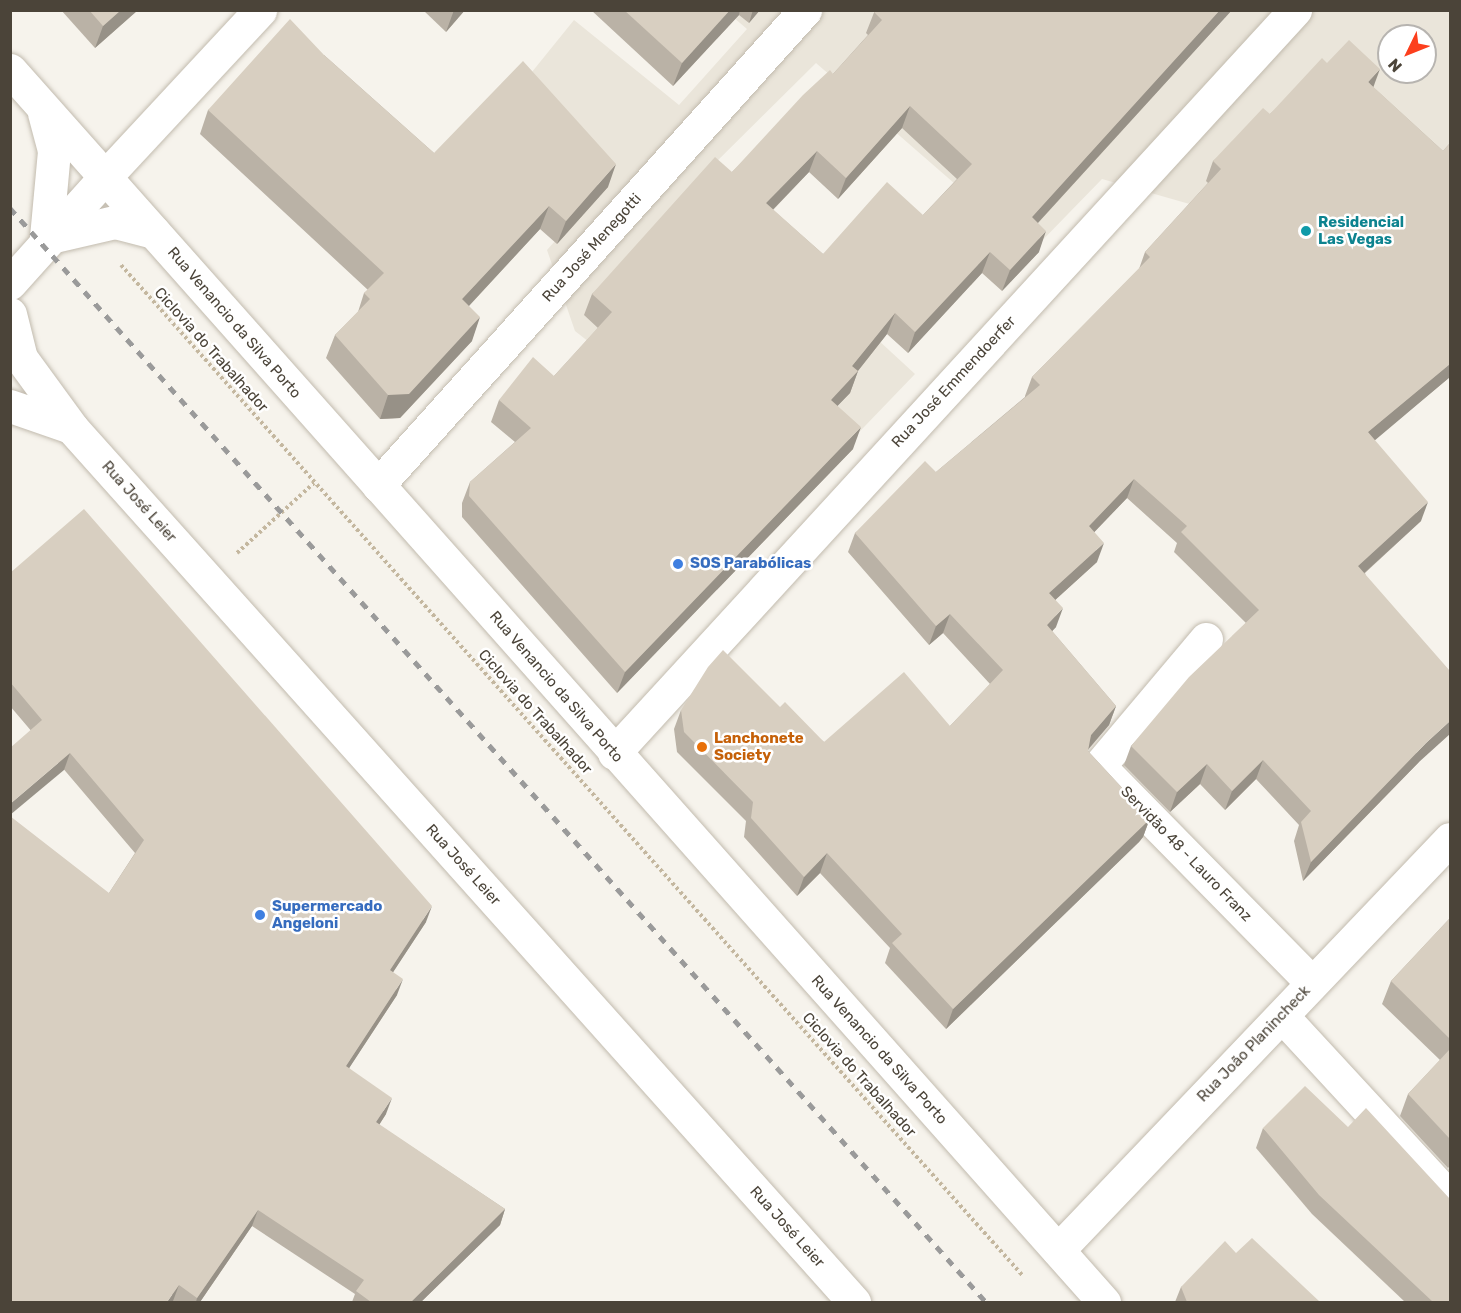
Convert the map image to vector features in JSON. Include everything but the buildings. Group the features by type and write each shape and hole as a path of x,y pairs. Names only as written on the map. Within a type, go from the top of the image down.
{"street":[{"path":"10,283 46,238 260,10"},
{"name":"Rua José Menegotti","path":"378,485 805,10"},
{"name":"Rua José Emmendoerfer","path":"614,753 1295,10"},
{"name":"Rua Venancio da Silva Porto","path":"10,70 614,753 1104,1302"},
{"path":"44,111 54,151 46,238"},
{"path":"46,238 115,222 154,232"},
{"name":"Rua José Leier","path":"10,314 21,358 72,428 854,1302"},
{"name":"Rua José Leier","path":"10,406 38,412 72,428"},
{"name":"Servidão 48 - Lauro Franz","path":"1206,639 1099,766 1312,983"},
{"name":"Rua João Planincheck","path":"1058,1250 1450,839"},
{"path":"1282,1016 1450,1198"}],"path":[{"name":"Ciclovia do Trabalhador","path":"88,227 1031,1285"},
{"path":"209,579 314,483"}],"shaded area":[{"path":"726,11 1450,11 1450,221 1193,205 1102,179 1032,251 816,63 701,177 915,374 840,452 669,405 575,331 547,250 596,195 519,88 574,20 679,105 747,29"}],"railway":[{"path":"10,208 986,1302"}],"place":[{"name":"Residencial Las Vegas","path":"1306,231"},
{"name":"SOS Parabólicas","path":"678,564"},
{"name":"Lanchonete Society","path":"702,747"},
{"name":"Supermercado Angeloni","path":"260,915"}]}
